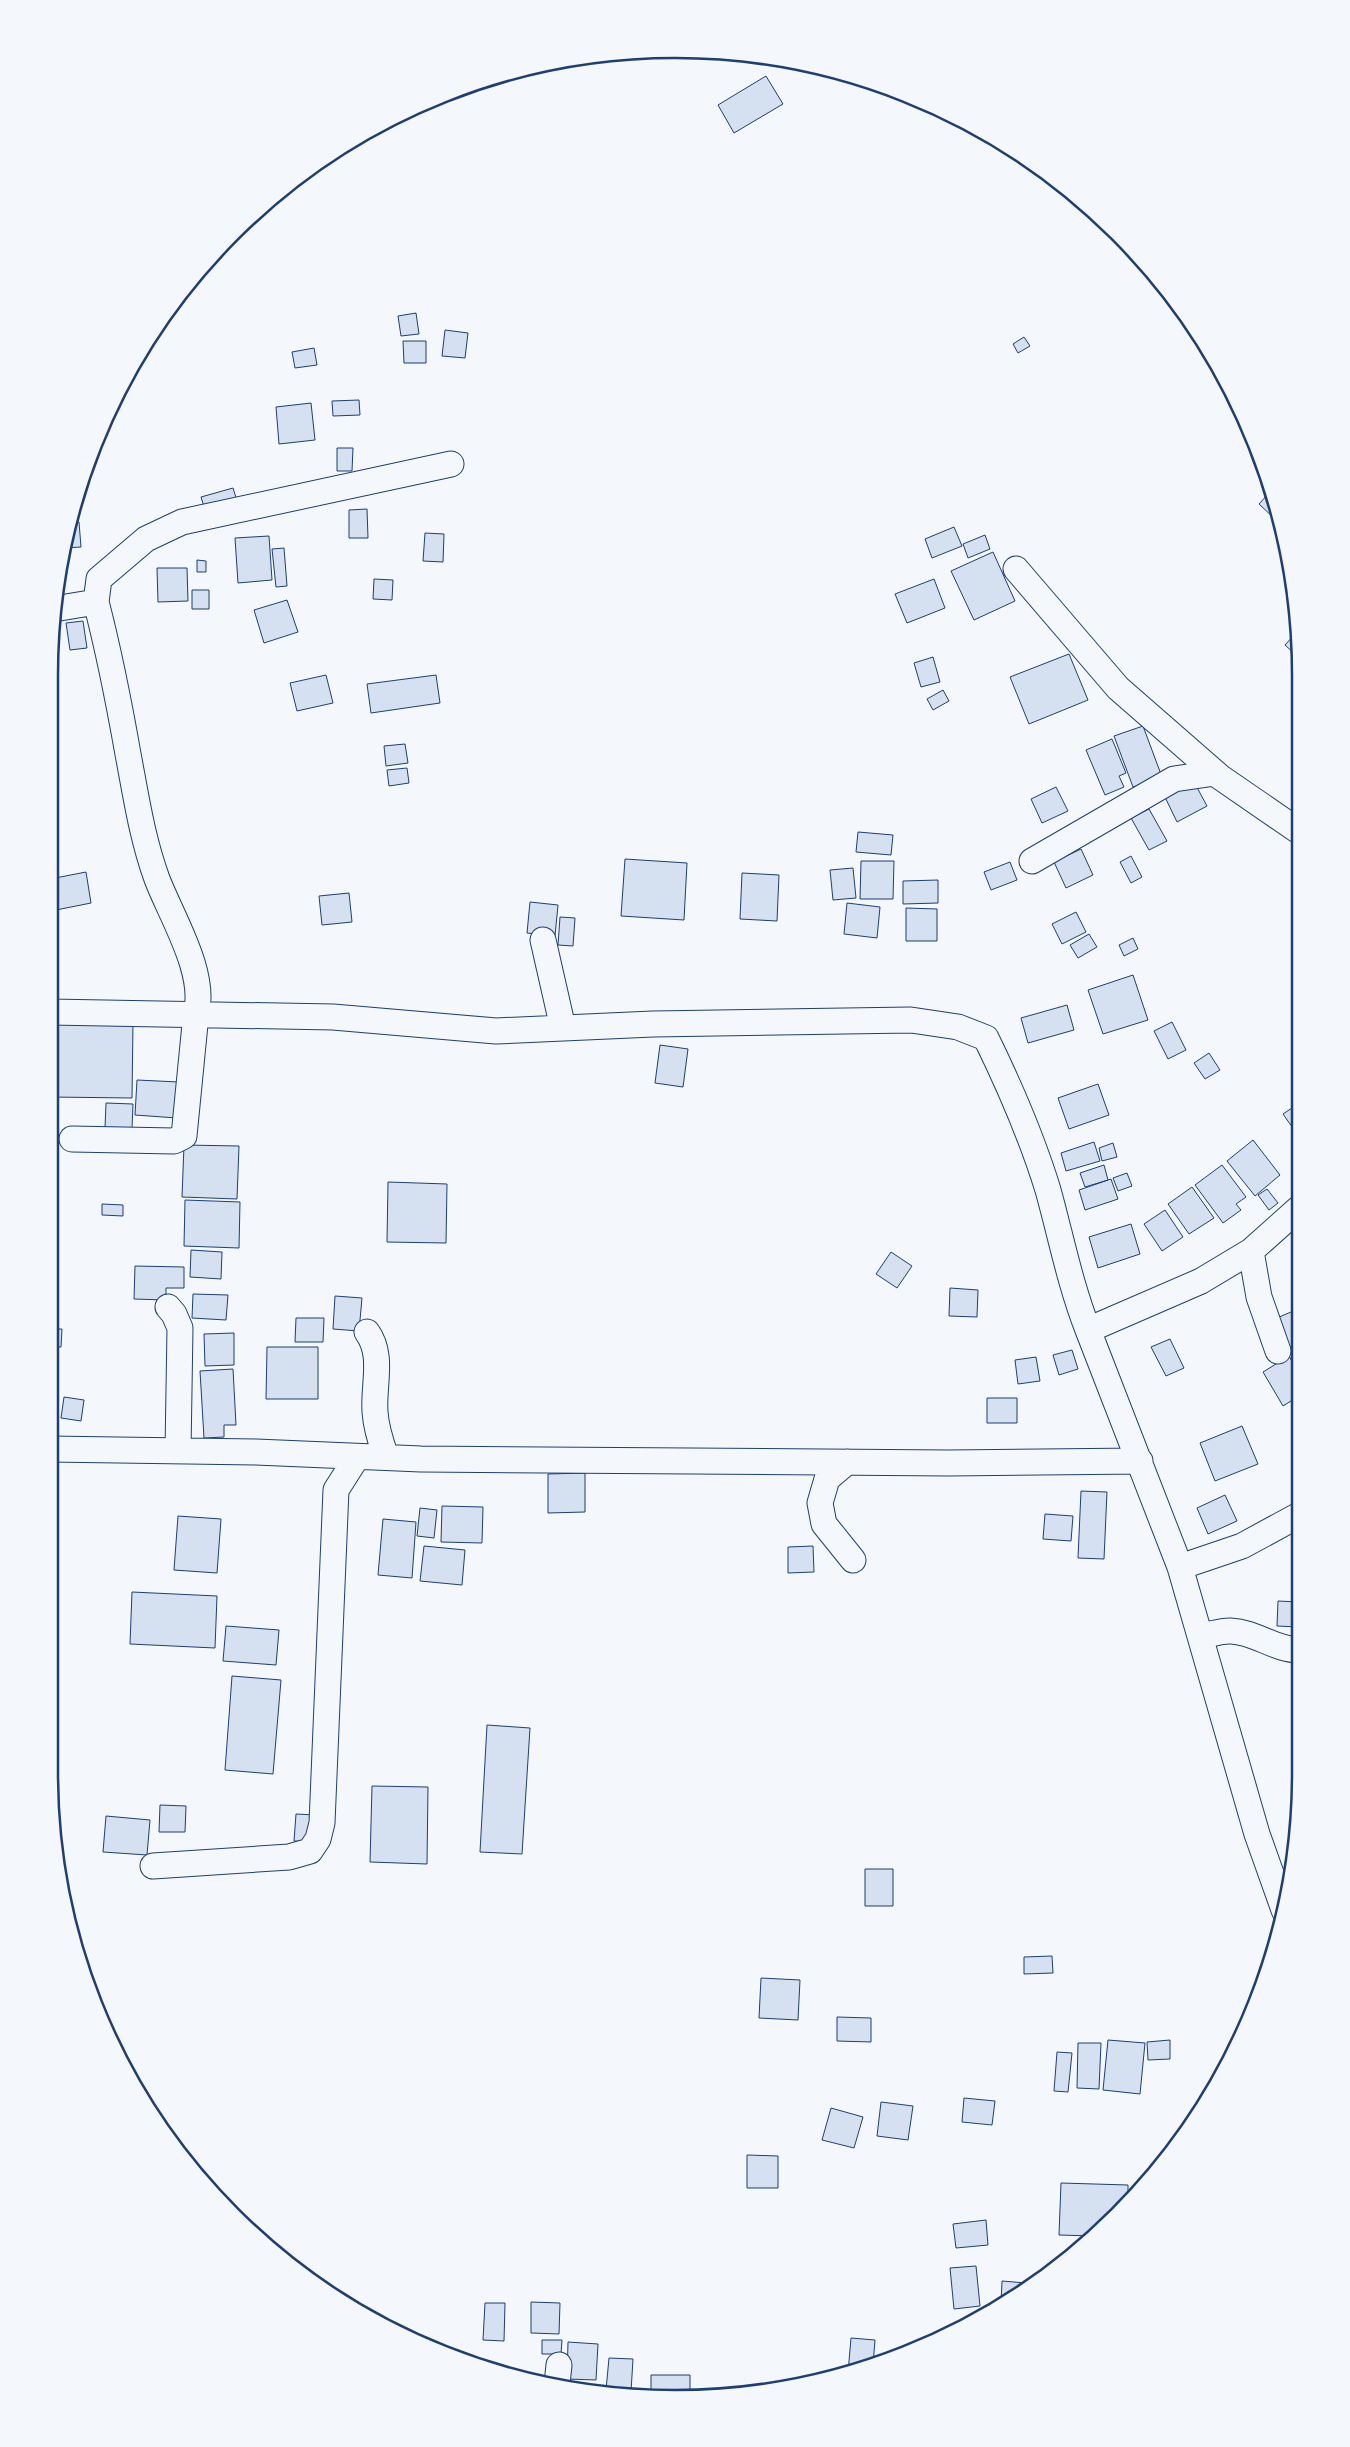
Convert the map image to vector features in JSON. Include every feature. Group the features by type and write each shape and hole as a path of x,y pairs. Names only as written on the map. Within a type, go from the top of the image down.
{"street":[{"path":"72,1139 174,1141 184,1136 196,1014 199,1002 198,985 186,948 144,842 113,674 96,602 99,580 146,540 182,522 451,464"},
{"path":"1016,569 1118,688 1215,773 1292,827"},
{"path":"62,608 96,602"},
{"path":"1032,862 1174,779 1215,773"},
{"path":"543,940 563,1028"},
{"path":"58,1012 333,1017 496,1031 662,1024 911,1020 958,1027 986,1038 1010,1087 1047,1189 1076,1298 1180,1567 1257,1834 1280,1898"},
{"path":"1088,1330 1201,1281 1251,1250 1292,1214"},
{"path":"1251,1250 1258,1297 1278,1351"},
{"path":"168,1307 180,1328 178,1451"},
{"path":"367,1332 376,1345 375,1412 380,1440 386,1458"},
{"path":"58,1449 386,1458 847,1462 1140,1461"},
{"path":"153,1866 289,1857 310,1852 318,1839 322,1823 336,1490 357,1456"},
{"path":"847,1462 828,1480 820,1503 824,1524 853,1560"},
{"path":"1180,1567 1242,1546 1292,1519"},
{"path":"1200,1636 1231,1631 1250,1635 1292,1650"}],"building":[{"path":"766,76 783,104 734,133 718,105"},
{"path":"416,313 419,334 401,336 398,316"},
{"path":"445,330 468,333 465,358 442,356"},
{"path":"1024,337 1030,346 1018,353 1013,344"},
{"path":"403,341 426,341 426,363 404,363"},
{"path":"314,348 317,365 295,368 292,352"},
{"path":"359,400 360,415 333,416 332,401"},
{"path":"311,403 315,440 279,444 276,407"},
{"path":"337,448 353,448 352,471 337,471"},
{"path":"233,488 238,504 206,513 201,497"},
{"path":"1266,497 1271,515 1259,504"},
{"path":"367,509 368,538 349,538 349,510"},
{"path":"77,522 79,522 81,547 71,548"},
{"path":"954,527 962,546 932,558 925,539"},
{"path":"425,533 444,534 443,562 423,561"},
{"path":"985,535 990,549 968,558 963,544"},
{"path":"269,536 272,580 238,583 235,538"},
{"path":"284,548 287,586 276,587 272,549"},
{"path":"993,552 1015,601 974,620 951,571"},
{"path":"197,560 206,561 206,572 197,572"},
{"path":"157,568 187,568 188,601 158,602"},
{"path":"374,579 393,580 392,600 373,599"},
{"path":"934,579 945,608 907,623 895,594"},
{"path":"192,590 209,590 209,609 192,609"},
{"path":"287,600 298,632 264,643 254,610"},
{"path":"83,621 87,648 70,650 66,623"},
{"path":"1291,638 1291,651 1285,645"},
{"path":"1069,654 1088,700 1029,724 1010,677"},
{"path":"933,657 940,682 921,687 914,663"},
{"path":"326,675 333,703 297,711 290,683"},
{"path":"436,675 440,703 371,713 367,684"},
{"path":"943,690 949,701 933,710 927,699"},
{"path":"1143,726 1162,777 1133,787 1114,736"},
{"path":"1112,739 1126,773 1119,776 1124,787 1105,795 1086,750"},
{"path":"405,744 408,763 386,766 384,746"},
{"path":"407,768 409,783 389,786 387,770"},
{"path":"1193,780 1207,806 1177,822 1164,795"},
{"path":"1056,787 1068,811 1042,823 1031,799"},
{"path":"1149,809 1167,841 1149,850 1131,818"},
{"path":"858,832 893,835 891,855 856,852"},
{"path":"1081,849 1093,875 1066,888 1054,862"},
{"path":"1131,856 1142,877 1131,883 1120,862"},
{"path":"625,859 687,863 684,920 621,916"},
{"path":"861,861 894,861 893,899 860,899"},
{"path":"1010,862 1017,880 991,890 984,872"},
{"path":"853,868 856,898 833,900 830,870"},
{"path":"86,872 91,903 58,910 58,877"},
{"path":"742,873 779,875 777,921 740,919"},
{"path":"938,880 938,903 903,904 903,881"},
{"path":"349,893 352,922 322,925 319,896"},
{"path":"530,902 558,905 555,936 527,933"},
{"path":"847,903 880,907 877,938 844,934"},
{"path":"906,908 937,909 937,941 906,941"},
{"path":"1076,912 1086,932 1062,944 1052,924"},
{"path":"560,917 575,918 573,946 558,945"},
{"path":"1089,934 1097,947 1078,958 1070,945"},
{"path":"1133,938 1138,949 1124,956 1119,945"},
{"path":"1133,975 1148,1020 1103,1034 1088,990"},
{"path":"1067,1005 1074,1030 1028,1043 1021,1018"},
{"path":"58,1021 133,1022 132,1098 58,1097"},
{"path":"1172,1022 1186,1050 1168,1059 1154,1031"},
{"path":"660,1045 688,1049 683,1087 655,1083"},
{"path":"1209,1053 1220,1070 1205,1079 1194,1063"},
{"path":"137,1080 179,1082 177,1118 135,1115"},
{"path":"1098,1084 1109,1115 1069,1129 1058,1098"},
{"path":"106,1103 133,1104 132,1129 105,1128"},
{"path":"1292,1108 1292,1127 1283,1114"},
{"path":"1253,1140 1280,1175 1255,1196 1227,1161"},
{"path":"1094,1142 1100,1161 1066,1171 1061,1153"},
{"path":"1113,1143 1117,1157 1102,1161 1099,1148"},
{"path":"184,1145 239,1146 237,1199 182,1197"},
{"path":"1104,1165 1108,1180 1085,1187 1080,1173"},
{"path":"1222,1165 1246,1197 1236,1204 1241,1210 1223,1223 1195,1185"},
{"path":"1127,1173 1132,1186 1118,1191 1113,1178"},
{"path":"1111,1179 1118,1199 1085,1210 1079,1190"},
{"path":"388,1182 447,1184 446,1243 387,1242"},
{"path":"1192,1187 1214,1218 1189,1234 1168,1204"},
{"path":"1267,1189 1278,1203 1269,1210 1258,1195"},
{"path":"185,1200 240,1202 239,1248 184,1246"},
{"path":"102,1204 123,1205 123,1216 102,1215"},
{"path":"1165,1210 1183,1237 1162,1251 1144,1224"},
{"path":"1131,1224 1140,1254 1098,1268 1089,1237"},
{"path":"191,1250 222,1252 221,1279 190,1277"},
{"path":"891,1252 912,1266 897,1288 876,1274"},
{"path":"135,1266 184,1267 184,1288 166,1288 166,1300 134,1299"},
{"path":"950,1288 978,1290 977,1317 949,1316"},
{"path":"193,1294 228,1295 226,1320 192,1318"},
{"path":"335,1296 362,1298 359,1331 333,1329"},
{"path":"1292,1312 1292,1354 1277,1318"},
{"path":"296,1318 324,1318 323,1342 295,1342"},
{"path":"58,1329 62,1329 61,1347 58,1347"},
{"path":"234,1333 234,1365 205,1366 204,1334"},
{"path":"1170,1339 1184,1368 1166,1376 1151,1347"},
{"path":"267,1347 318,1347 318,1399 266,1399"},
{"path":"1072,1350 1078,1369 1059,1375 1053,1355"},
{"path":"1289,1356 1292,1361 1292,1400 1283,1406 1263,1372"},
{"path":"1036,1357 1040,1381 1018,1384 1015,1360"},
{"path":"233,1369 236,1425 224,1425 224,1437 204,1438 200,1371"},
{"path":"64,1397 84,1400 81,1421 61,1418"},
{"path":"987,1398 1017,1398 1017,1423 987,1423"},
{"path":"1242,1426 1258,1464 1215,1481 1200,1443"},
{"path":"585,1473 585,1512 548,1513 548,1474"},
{"path":"1081,1491 1107,1492 1104,1559 1078,1558"},
{"path":"1225,1495 1237,1521 1208,1534 1197,1508"},
{"path":"442,1506 483,1507 482,1543 441,1542"},
{"path":"420,1508 437,1510 434,1538 417,1536"},
{"path":"1045,1514 1073,1516 1071,1541 1043,1539"},
{"path":"178,1516 221,1519 217,1573 174,1570"},
{"path":"383,1519 416,1522 412,1578 378,1575"},
{"path":"424,1546 465,1550 462,1585 420,1581"},
{"path":"813,1546 814,1572 788,1573 788,1547"},
{"path":"132,1592 217,1596 215,1648 130,1644"},
{"path":"1278,1601 1292,1602 1292,1627 1277,1626"},
{"path":"226,1626 279,1630 276,1665 223,1661"},
{"path":"232,1676 281,1680 273,1774 225,1770"},
{"path":"487,1725 530,1728 522,1854 480,1852"},
{"path":"372,1786 428,1787 427,1864 370,1862"},
{"path":"160,1805 186,1806 185,1832 159,1832"},
{"path":"296,1814 315,1815 313,1842 294,1841"},
{"path":"106,1816 150,1820 147,1855 103,1852"},
{"path":"865,1869 893,1869 893,1906 865,1906"},
{"path":"1052,1956 1053,1973 1024,1974 1024,1957"},
{"path":"761,1978 800,1980 798,2020 759,2018"},
{"path":"837,2017 871,2018 871,2042 837,2041"},
{"path":"1108,2040 1145,2043 1140,2094 1103,2090"},
{"path":"1170,2040 1170,2059 1148,2060 1147,2042"},
{"path":"1078,2043 1101,2043 1099,2089 1077,2088"},
{"path":"1057,2052 1072,2053 1068,2092 1054,2091"},
{"path":"964,2098 995,2101 992,2125 962,2122"},
{"path":"881,2102 913,2106 908,2140 877,2136"},
{"path":"831,2108 863,2117 854,2148 822,2140"},
{"path":"747,2155 778,2156 778,2188 747,2188"},
{"path":"1061,2183 1128,2185 1128,2191 1112,2209 1082,2236 1059,2235"},
{"path":"986,2220 988,2245 956,2248 953,2224"},
{"path":"976,2266 980,2306 954,2309 950,2268"},
{"path":"1002,2281 1021,2283 1018,2285 1001,2296"},
{"path":"531,2302 560,2303 559,2334 531,2333"},
{"path":"485,2303 505,2303 504,2341 483,2340"},
{"path":"851,2338 875,2340 874,2357 849,2364"},
{"path":"542,2340 562,2340 561,2354 542,2354"},
{"path":"568,2342 598,2344 596,2380 567,2379"},
{"path":"609,2358 633,2359 631,2388 606,2385"},
{"path":"651,2375 690,2375 690,2389 651,2389"}]}
